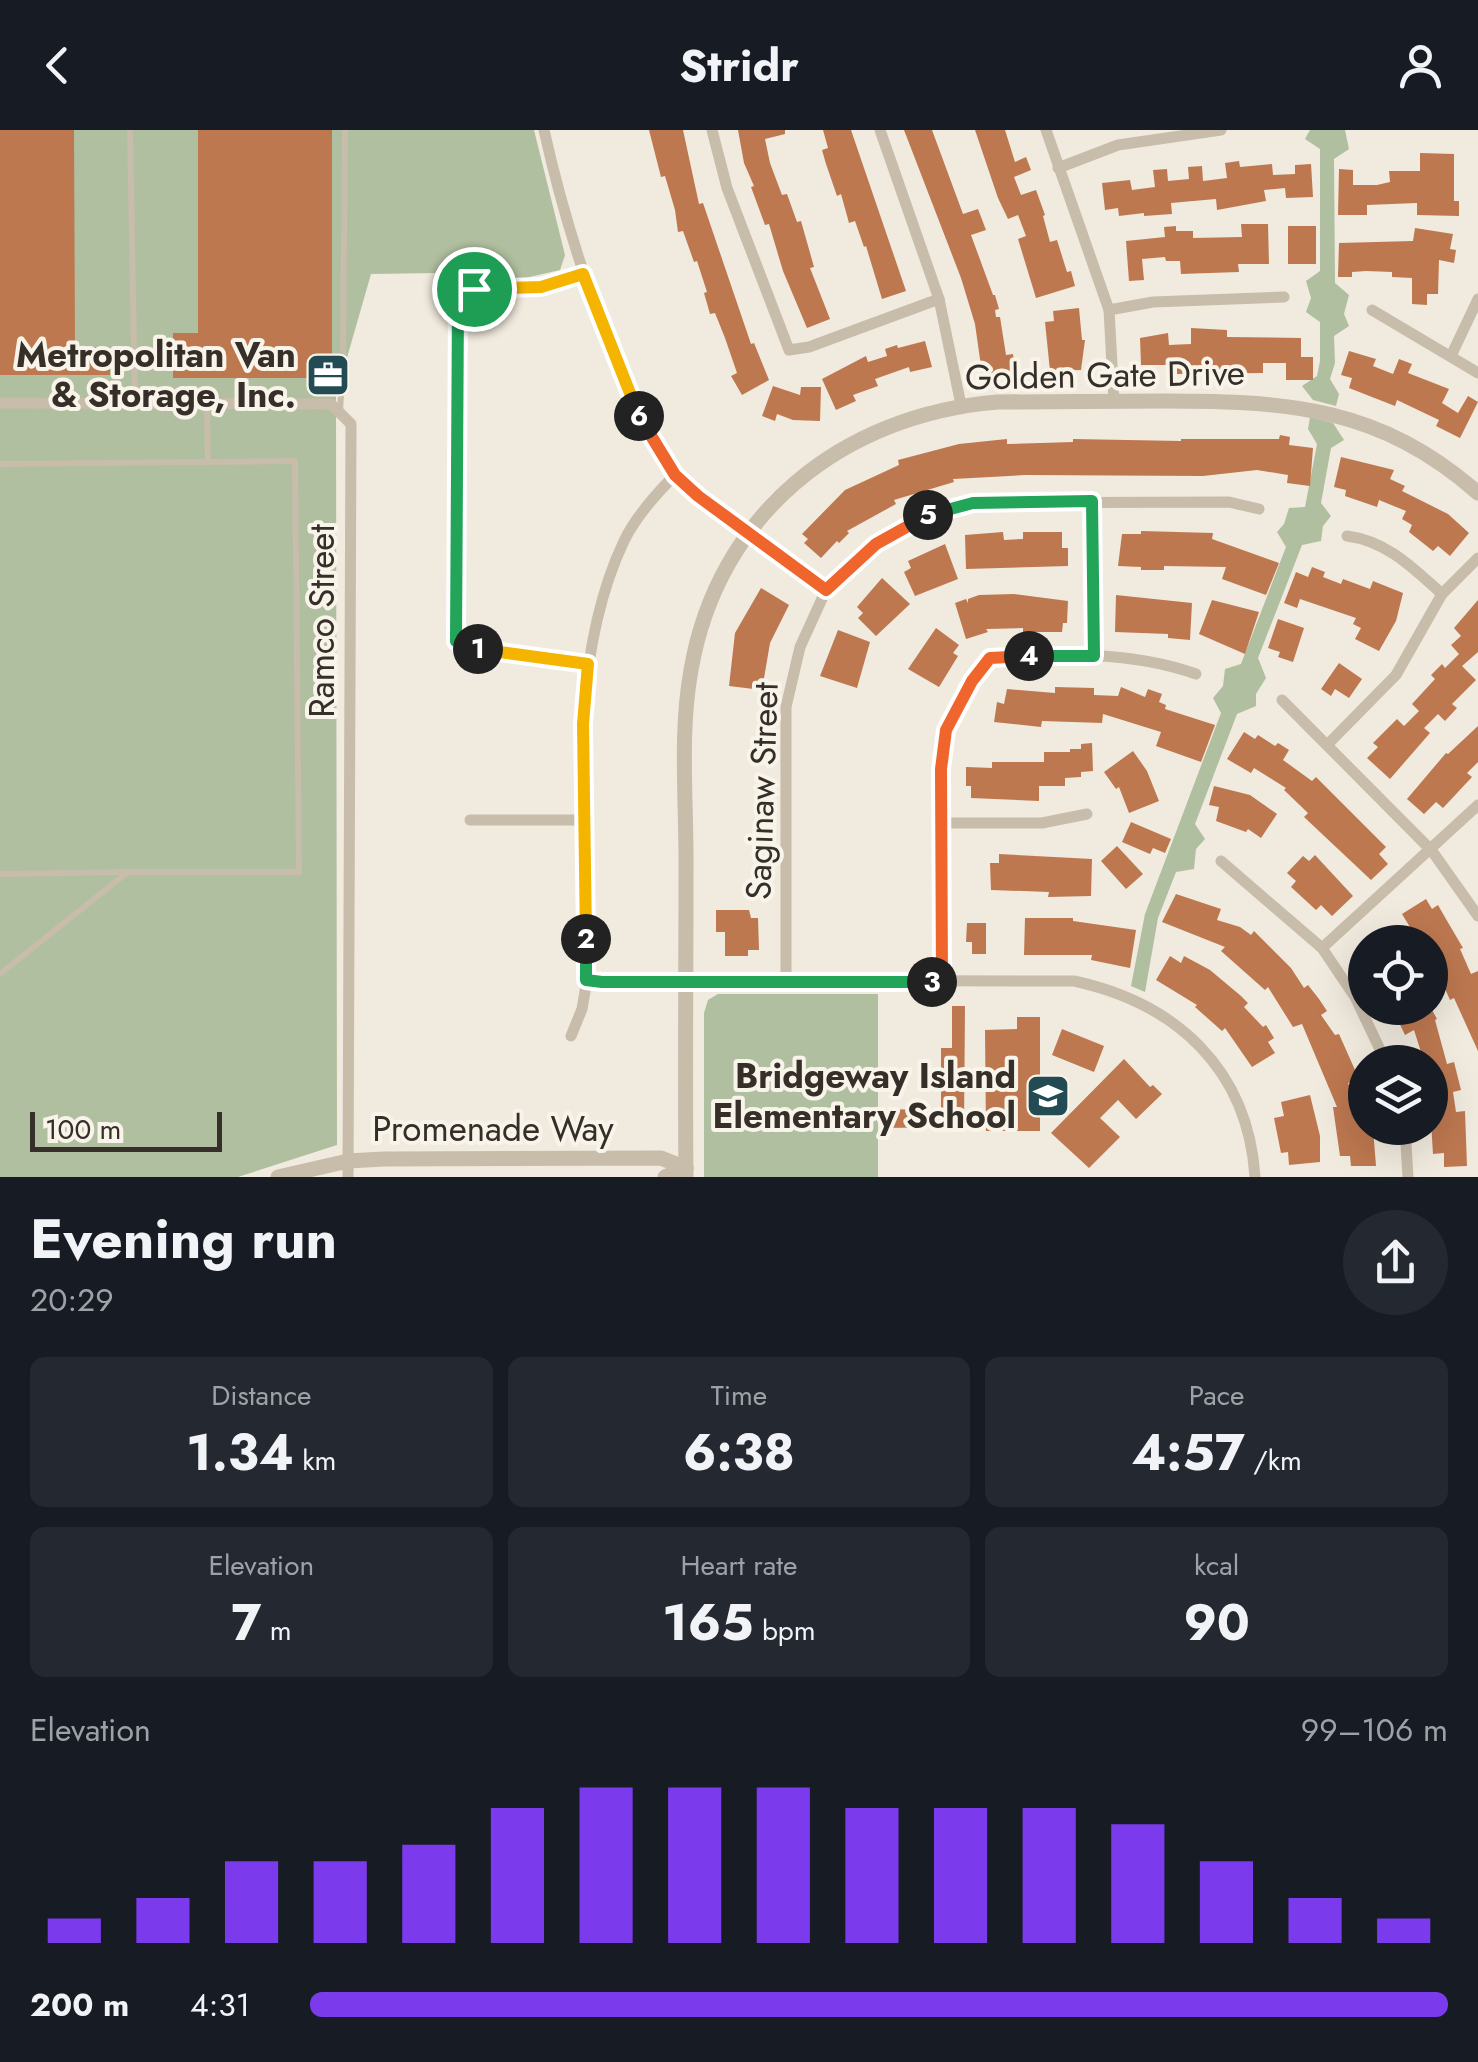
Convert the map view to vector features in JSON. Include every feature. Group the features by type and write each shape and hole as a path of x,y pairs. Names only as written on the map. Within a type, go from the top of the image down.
{"street":[{"path":"544,130 563,212 583,274 640,418 675,475 826,590"},
{"path":"712,130 727,188 789,350 809,347 939,298"},
{"path":"880,130 939,298 961,405"},
{"path":"1046,130 1109,310 1114,401"},
{"path":"1058,168 1118,145 1221,130"},
{"path":"583,274 541,287 474,289 462,294 458,302 456,641 481,650 588,664"},
{"path":"1109,310 1154,302 1284,296"},
{"path":"1451,356 1478,299"},
{"path":"1372,310 1478,373"},
{"name":"Golden Gate Drive","path":"686,1172 686,746 690,672 710,601 748,534 785,492 840,449 906,419 961,405 1114,401 1265,402 1324,412 1407,443 1478,492"},
{"path":"0,403 331,404 340,413"},
{"name":"Ramco Street","path":"340,413 350,424 348,1169"},
{"path":"570,1036 582,1009 586,980 583,724 588,664 600,607 625,539 675,475"},
{"path":"1092,501 1094,656"},
{"name":"Saginaw Street","path":"786,982 786,706 800,647 826,590 876,544 924,516 973,503 1229,502 1259,509"},
{"path":"1347,536 1368,538 1392,551 1442,594"},
{"path":"1327,745 1396,674 1442,594 1478,558"},
{"path":"942,982 941,769 946,730 972,681 990,658 1134,657 1164,662 1196,674"},
{"path":"1282,700 1432,850 1478,916"},
{"path":"1322,948 1478,805"},
{"path":"942,824 1042,824 1087,814"},
{"path":"470,820 584,820"},
{"path":"1221,861 1322,948 1354,997 1378,1045"},
{"path":"586,980 1074,981 1139,1000 1193,1039 1222,1073 1242,1111 1253,1146 1256,1177"},
{"path":"1405,1145 1408,1177"},
{"name":"Promenade Way","path":"278,1177 348,1169 661,1158 686,1172"},
{"path":"665,1177 686,1172"}],"lane":[{"path":"130,130 135,404"},
{"path":"340,413 344,130"},
{"path":"207,404 208,462"},
{"path":"0,464 295,462 299,872 0,874"},
{"path":"0,974 128,872"}],"green space":[{"path":"0,130 534,130 565,255 560,270 521,279 461,273 446,282 438,273 371,274 336,396 337,1145 238,1177 0,1177"},
{"path":"1310,130 1345,130 1349,149 1334,159 1335,283 1349,295 1344,314 1349,326 1334,336 1335,363 1330,379 1339,394 1336,406 1313,400 1302,386 1317,376 1320,361 1320,322 1306,312 1311,298 1306,281 1320,271 1320,149 1305,139"},
{"path":"1310,417 1333,423 1344,440 1331,448 1321,503 1331,516 1323,526 1321,541 1302,545 1258,658 1266,678 1256,694 1256,706 1237,714 1195,824 1205,839 1196,849 1194,869 1176,872 1158,918 1145,992 1131,986 1145,914 1221,713 1213,698 1223,686 1225,669 1241,664 1286,547 1277,532 1289,508 1305,507 1317,444 1308,429"},
{"path":"718,994 878,994 878,1177 704,1177 704,1013 708,1000"}],"building":[{"path":"0,130 74,130 75,347 110,347 110,375 0,375"},
{"path":"198,130 332,130 332,378 173,378 173,333 198,333"},
{"path":"649,130 683,130 699,204 703,203 751,344 754,343 769,380 742,395 731,376 737,373 725,338 715,313 710,314 697,261 694,262 683,231 678,232 675,210 665,176 661,177"},
{"path":"738,130 785,130 785,134 765,139 770,163 782,195 787,194 797,222 801,221 814,267 810,268 830,319 807,328 769,224 765,225 751,187 754,186 744,163"},
{"path":"823,130 851,130 906,291 882,299 866,246 855,221 849,223 841,194 837,196 822,150 828,148"},
{"path":"904,130 932,130 963,214 978,209 986,230 971,235 995,295 999,309 995,310 996,317 1000,317 1006,355 1013,354 1016,375 990,378 989,372 982,373 975,324 961,278"},
{"path":"975,130 1005,130 1015,162 1026,157 1031,170 1014,177 1021,195 1036,190 1050,242 1057,240 1075,286 1036,298 1018,239 1026,236 1018,215 1008,219"},
{"path":"1420,153 1454,154 1454,201 1459,201 1459,216 1417,215 1417,203 1367,205 1367,215 1338,215 1339,169 1353,170 1353,185 1377,185 1390,182 1389,171 1420,171"},
{"path":"1239,161 1240,167 1272,164 1273,175 1295,174 1295,165 1311,164 1313,197 1286,198 1285,188 1264,190 1266,201 1217,210 1216,199 1171,203 1172,214 1119,216 1118,208 1105,210 1102,183 1130,180 1132,190 1155,187 1153,170 1167,169 1168,181 1189,179 1188,167 1202,166 1203,181 1227,178 1225,163"},
{"path":"1241,224 1268,224 1269,264 1238,264 1239,272 1181,274 1180,261 1166,261 1165,257 1142,259 1144,280 1129,281 1126,241 1165,237 1164,227 1176,226 1176,231 1193,231 1193,238 1242,237"},
{"path":"1288,226 1316,226 1316,264 1288,264"},
{"path":"1415,228 1453,234 1450,249 1456,250 1454,263 1439,260 1438,294 1427,294 1427,305 1412,304 1412,278 1366,271 1338,277 1339,243 1413,241"},
{"path":"1079,308 1085,340 1081,370 1050,371 1045,322 1054,321 1053,311"},
{"path":"1191,328 1227,330 1227,337 1301,338 1301,357 1313,357 1313,380 1286,380 1286,363 1263,363 1263,373 1177,374 1177,365 1141,365 1140,338 1168,333 1169,345 1191,344"},
{"path":"925,341 932,367 910,372 909,367 875,379 878,386 853,395 856,401 836,410 822,379 866,356 868,362 887,356 885,349"},
{"path":"1349,351 1376,359 1373,366 1393,374 1399,359 1412,364 1408,373 1449,389 1442,403 1458,413 1468,396 1478,402 1460,438 1436,426 1439,420 1397,400 1395,406 1349,388 1352,378 1341,375"},
{"path":"773,386 800,395 801,387 821,387 820,421 793,420 777,414 775,421 762,416"},
{"path":"1280,435 1290,437 1289,445 1313,448 1310,486 1287,483 1288,475 1257,470 1203,476 1026,475 953,479 954,482 894,500 896,504 847,531 821,558 804,543 808,539 802,534 845,490 899,465 898,460 959,444 1007,439 1007,444 1073,439 1279,439"},
{"path":"1341,457 1394,470 1390,479 1405,486 1402,491 1448,514 1469,533 1450,556 1438,546 1433,551 1409,532 1412,525 1402,519 1406,511 1379,500 1377,507 1345,496 1346,490 1334,487"},
{"path":"1003,532 1004,540 1023,539 1023,532 1062,532 1062,548 1068,548 1068,566 966,569 965,535"},
{"path":"1213,533 1212,539 1279,563 1266,595 1222,579 1226,567 1164,566 1164,570 1141,570 1118,566 1122,534"},
{"path":"945,544 958,579 915,596 904,572 911,568 908,561"},
{"path":"1312,567 1325,572 1323,577 1341,584 1343,579 1370,589 1373,581 1403,593 1396,621 1379,651 1355,639 1361,628 1353,624 1356,618 1300,599 1297,608 1284,603 1296,572 1308,577"},
{"path":"882,578 910,604 876,636 858,618 863,613 857,607"},
{"path":"761,588 789,605 770,643 762,690 729,686 735,633"},
{"path":"1014,594 1068,601 1067,623 1063,623 1062,632 986,629 988,632 966,639 955,603 966,599 968,603 968,599 979,595"},
{"path":"1116,595 1192,603 1190,640 1168,638 1168,634 1115,632"},
{"path":"1212,600 1259,612 1245,654 1199,634"},
{"path":"1478,600 1478,652 1462,666 1476,680 1452,704 1457,708 1445,721 1438,714 1424,728 1430,733 1390,779 1367,758 1378,747 1373,743 1397,719 1404,726 1419,711 1412,704 1435,679 1431,675 1459,654 1451,645 1461,636 1454,628"},
{"path":"1278,619 1304,628 1293,662 1268,648"},
{"path":"936,628 959,645 953,653 958,656 939,687 908,669"},
{"path":"838,630 870,642 857,688 820,676"},
{"path":"1339,663 1362,679 1349,698 1335,689 1331,696 1321,689"},
{"path":"1055,687 1094,688 1094,695 1118,696 1121,687 1145,697 1148,689 1162,694 1159,702 1166,705 1165,709 1215,725 1201,762 1156,746 1161,732 1103,714 1102,723 1042,721 1041,727 994,722 997,702 1004,704 1007,689 1055,693"},
{"path":"1478,726 1478,762 1467,773 1472,777 1443,808 1436,802 1424,814 1407,799 1446,753"},
{"path":"1244,732 1289,750 1283,760 1312,781 1316,777 1386,847 1379,854 1388,864 1371,880 1304,817 1308,813 1286,788 1254,768 1251,773 1227,759"},
{"path":"1092,743 1093,771 1065,778 1065,786 1039,786 1039,801 971,798 971,786 966,786 966,767 992,768 992,762 1044,762 1044,752 1070,752 1081,749 1081,744"},
{"path":"1133,751 1147,771 1159,801 1129,813 1119,787 1116,789 1104,772"},
{"path":"1214,786 1250,795 1277,814 1261,838 1248,829 1246,832 1216,821 1219,807 1209,805"},
{"path":"1131,822 1171,839 1165,853 1153,848 1150,854 1122,842"},
{"path":"1117,846 1143,874 1126,889 1101,861"},
{"path":"999,854 1092,859 1091,896 1048,897 1049,892 991,890 990,863 999,863"},
{"path":"1315,855 1353,896 1332,916 1321,905 1316,910 1291,887 1296,881 1287,873 1303,856 1309,861"},
{"path":"1176,894 1221,909 1217,920 1251,935 1254,931 1291,968 1304,988 1308,985 1327,1011 1321,1015 1335,1035 1339,1034 1348,1054 1348,1145 1374,1145 1376,1166 1351,1166 1350,1156 1340,1156 1333,1107 1337,1107 1302,1024 1293,1027 1268,987 1265,990 1221,951 1225,947 1162,922"},
{"path":"1426,899 1432,909 1438,905 1463,948 1460,949 1471,974 1478,971 1478,1051 1454,998 1450,1000 1448,996 1448,925 1409,925 1402,914"},
{"path":"716,910 749,910 751,918 758,918 759,950 748,950 748,956 725,956 725,932 716,932"},
{"path":"1025,918 1073,918 1136,930 1130,968 1091,960 1092,955 1024,955"},
{"path":"967,923 986,923 986,954 972,954 972,942 966,942"},
{"path":"1170,956 1181,963 1184,956 1210,970 1241,996 1248,1003 1244,1007 1263,1027 1266,1025 1274,1038 1268,1042 1275,1053 1252,1067 1225,1028 1222,1031 1197,1005 1156,980"},
{"path":"952,1006 965,1006 964,1127 881,1128 881,1109 941,1110 941,1048 952,1048"},
{"path":"1017,1017 1040,1017 1040,1131 986,1131 985,1030 1017,1029"},
{"path":"1400,1025 1436,1025 1442,1045 1419,1045 1414,1030 1405,1035"},
{"path":"1062,1029 1104,1046 1094,1072 1052,1055"},
{"path":"1124,1059 1162,1094 1136,1119 1118,1100 1100,1118 1120,1137 1089,1168 1051,1133"},
{"path":"1454,1062 1461,1090 1453,1092 1456,1112 1465,1111 1467,1166 1444,1167 1444,1153 1433,1154 1432,1145 1448,1145 1448,1064"},
{"path":"1310,1095 1320,1136 1320,1162 1289,1165 1288,1152 1281,1153 1274,1118 1284,1116 1281,1102"}],"place":[{"name":"Metropolitan Van & Storage, Inc.","path":"328,375"},
{"name":"Bridgeway Island Elementary School","path":"1048,1096"}],"route":[{"path":"583,274 640,418 675,475 732,523 826,590 876,544 924,516 973,503 1092,501 1094,656 990,658 972,681 946,730 941,769 942,982 586,980 583,724 588,664 481,650 456,641 456,325 462,294 474,289 541,287 583,274"}]}
